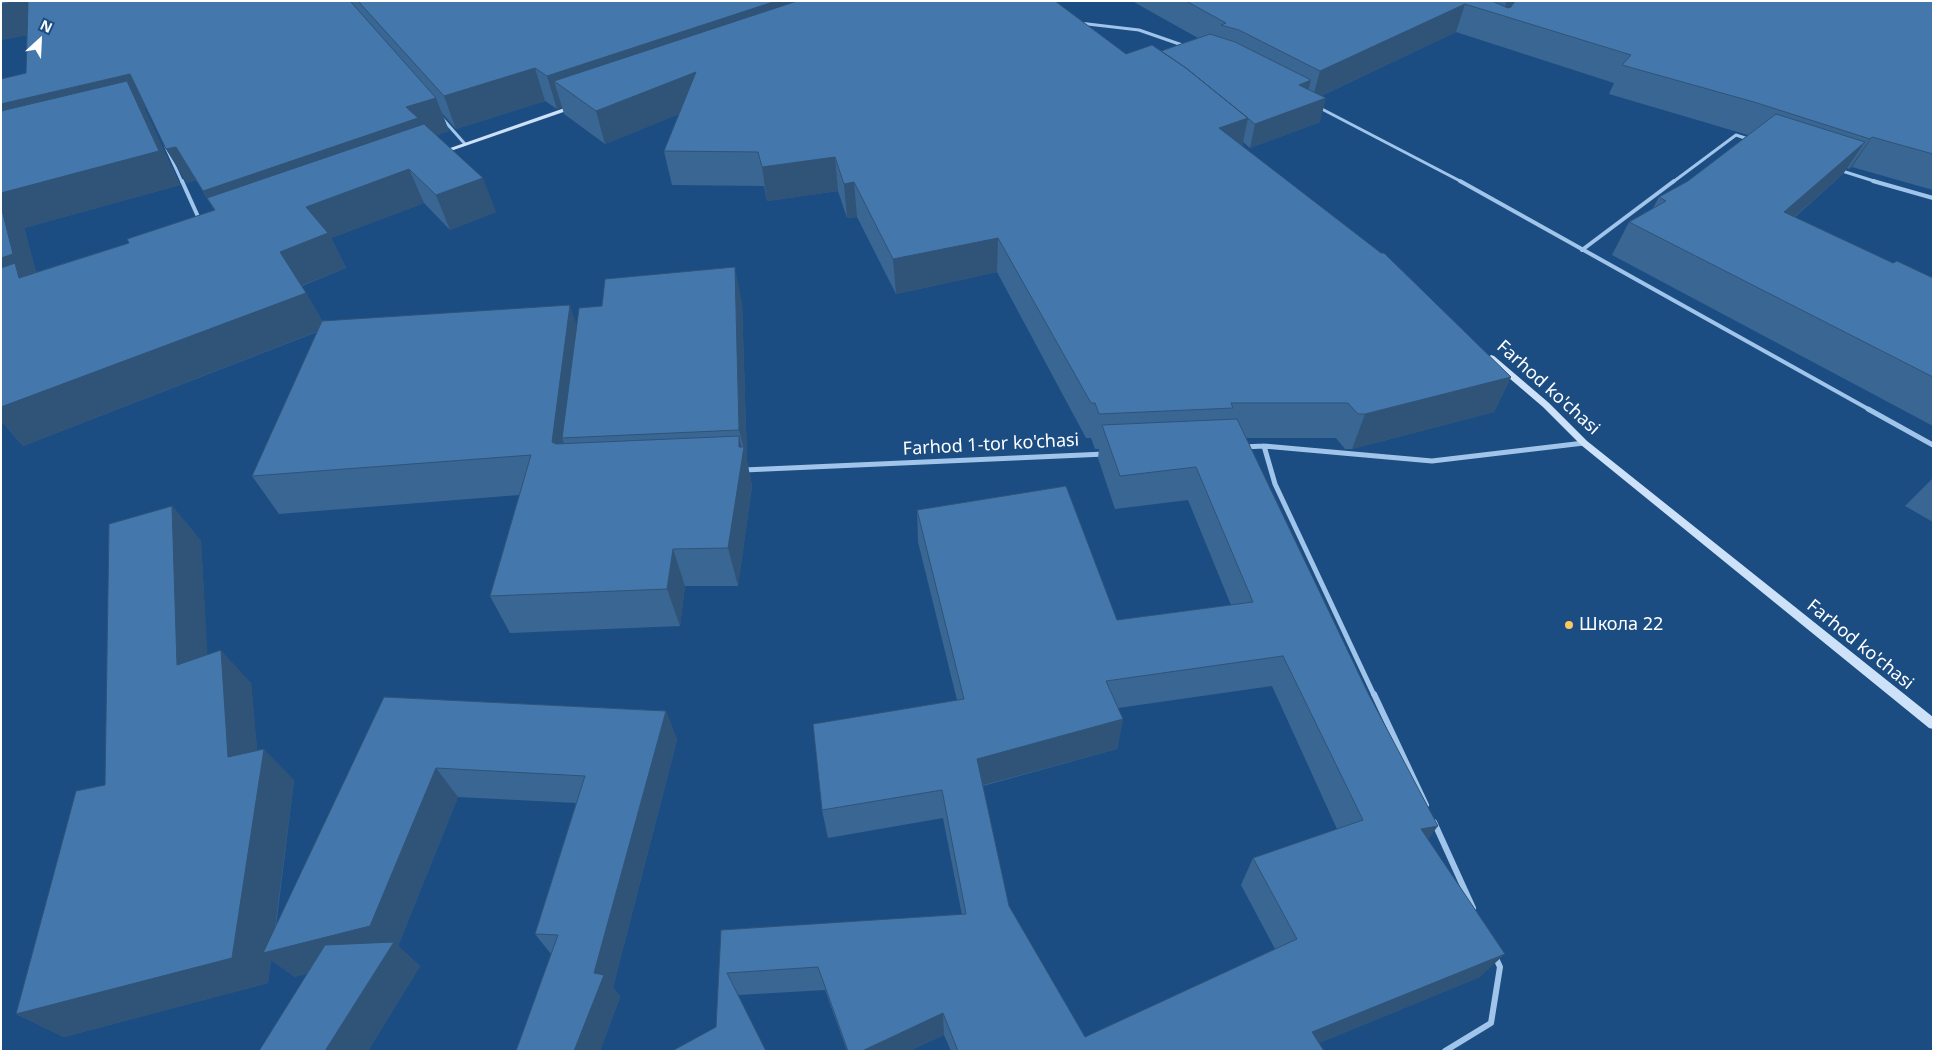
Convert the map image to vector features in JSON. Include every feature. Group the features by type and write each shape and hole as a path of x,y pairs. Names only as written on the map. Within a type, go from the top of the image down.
{"street":[{"path":"1076,21 1096,35"},
{"path":"1076,21 1139,30 1194,49"},
{"path":"1309,102 1447,174 1933,445"},
{"path":"428,157 586,103"},
{"path":"439,114 465,144"},
{"path":"1582,250 1736,135 1754,141"},
{"path":"166,146 203,226"},
{"path":"1835,168 1907,192 1933,198"},
{"name":"Farhod ko'chasi","path":"1486,354 1546,405 1584,443 1933,724"},
{"path":"1234,448 1264,446 1432,461 1584,443"},
{"path":"1264,446 1275,484 1448,850 1475,912"},
{"name":"Farhod 1-tor ko'chasi","path":"739,471 1116,453"},
{"path":"1445,1051 1491,1023 1500,967 1493,951"}],"building":[{"path":"1,1 17,1 1,4"},
{"path":"28,1 350,1 436,98 406,107 418,118 203,191 176,147 166,149 130,74 1,104 1,79 26,73"},
{"path":"358,1 776,1 547,76 535,68 444,96"},
{"path":"797,1 1055,1 1126,54 1152,45 1186,68 1248,118 1219,128 1381,253 1384,253 1511,377 1365,414 1358,414 1348,403 1231,403 1233,408 1099,414 1095,403 1091,403 998,238 893,259 854,182 844,184 835,157 762,167 758,152 664,151 696,72 596,111 554,81"},
{"path":"1186,1 1492,1 1508,8 1515,1 1933,1 1933,154 1872,137 1870,139 1754,102 1622,65 1631,55 1465,4 1320,71 1239,30 1221,25 1226,23"},
{"path":"1210,34 1235,42 1311,80 1299,85 1326,98 1255,124 1186,68 1161,51"},
{"path":"127,81 159,151 1,193 1,111"},
{"path":"1776,114 1865,142 1784,212 1893,263 1897,261 1933,278 1933,377 1629,222 1666,201 1659,197 1688,181"},
{"path":"424,124 483,178 436,195 409,169 306,207 328,233 280,252 306,293 1,407 1,268 15,263 19,278 129,243 127,239 215,210 207,198"},
{"path":"1,206 13,254 1,258"},
{"path":"735,267 739,430 562,438 579,308 602,306 605,279"},
{"path":"570,305 552,442 556,444 739,436 739,447 744,447 728,548 673,549 667,589 490,596 531,455 252,476 322,321"},
{"path":"1237,419 1368,693 1438,826 1421,829 1505,954 1312,1032 1324,1051 958,1051 943,1013 862,1051 848,1051 818,967 727,973 766,1051 672,1051 716,1027 721,930 966,914 942,790 822,810 813,724 964,699 917,510 1066,486 1117,620 1253,602 1196,467 1120,476 1102,425","holes":["1283,656 1363,820 1253,858 1297,939 1085,1037 1009,906 977,759 1123,719 1106,681"]},
{"path":"172,506 177,665 221,650 228,757 264,749 232,958 16,1014 76,791 105,785 109,524"},
{"path":"384,697 666,711 594,973 604,975 574,1051 516,1051 558,935 535,934 585,776 436,768 370,926 263,953"},
{"path":"394,942 325,1051 259,1051 325,945"}],"place":[{"name":"Школа 22","path":"1569,625"}]}
